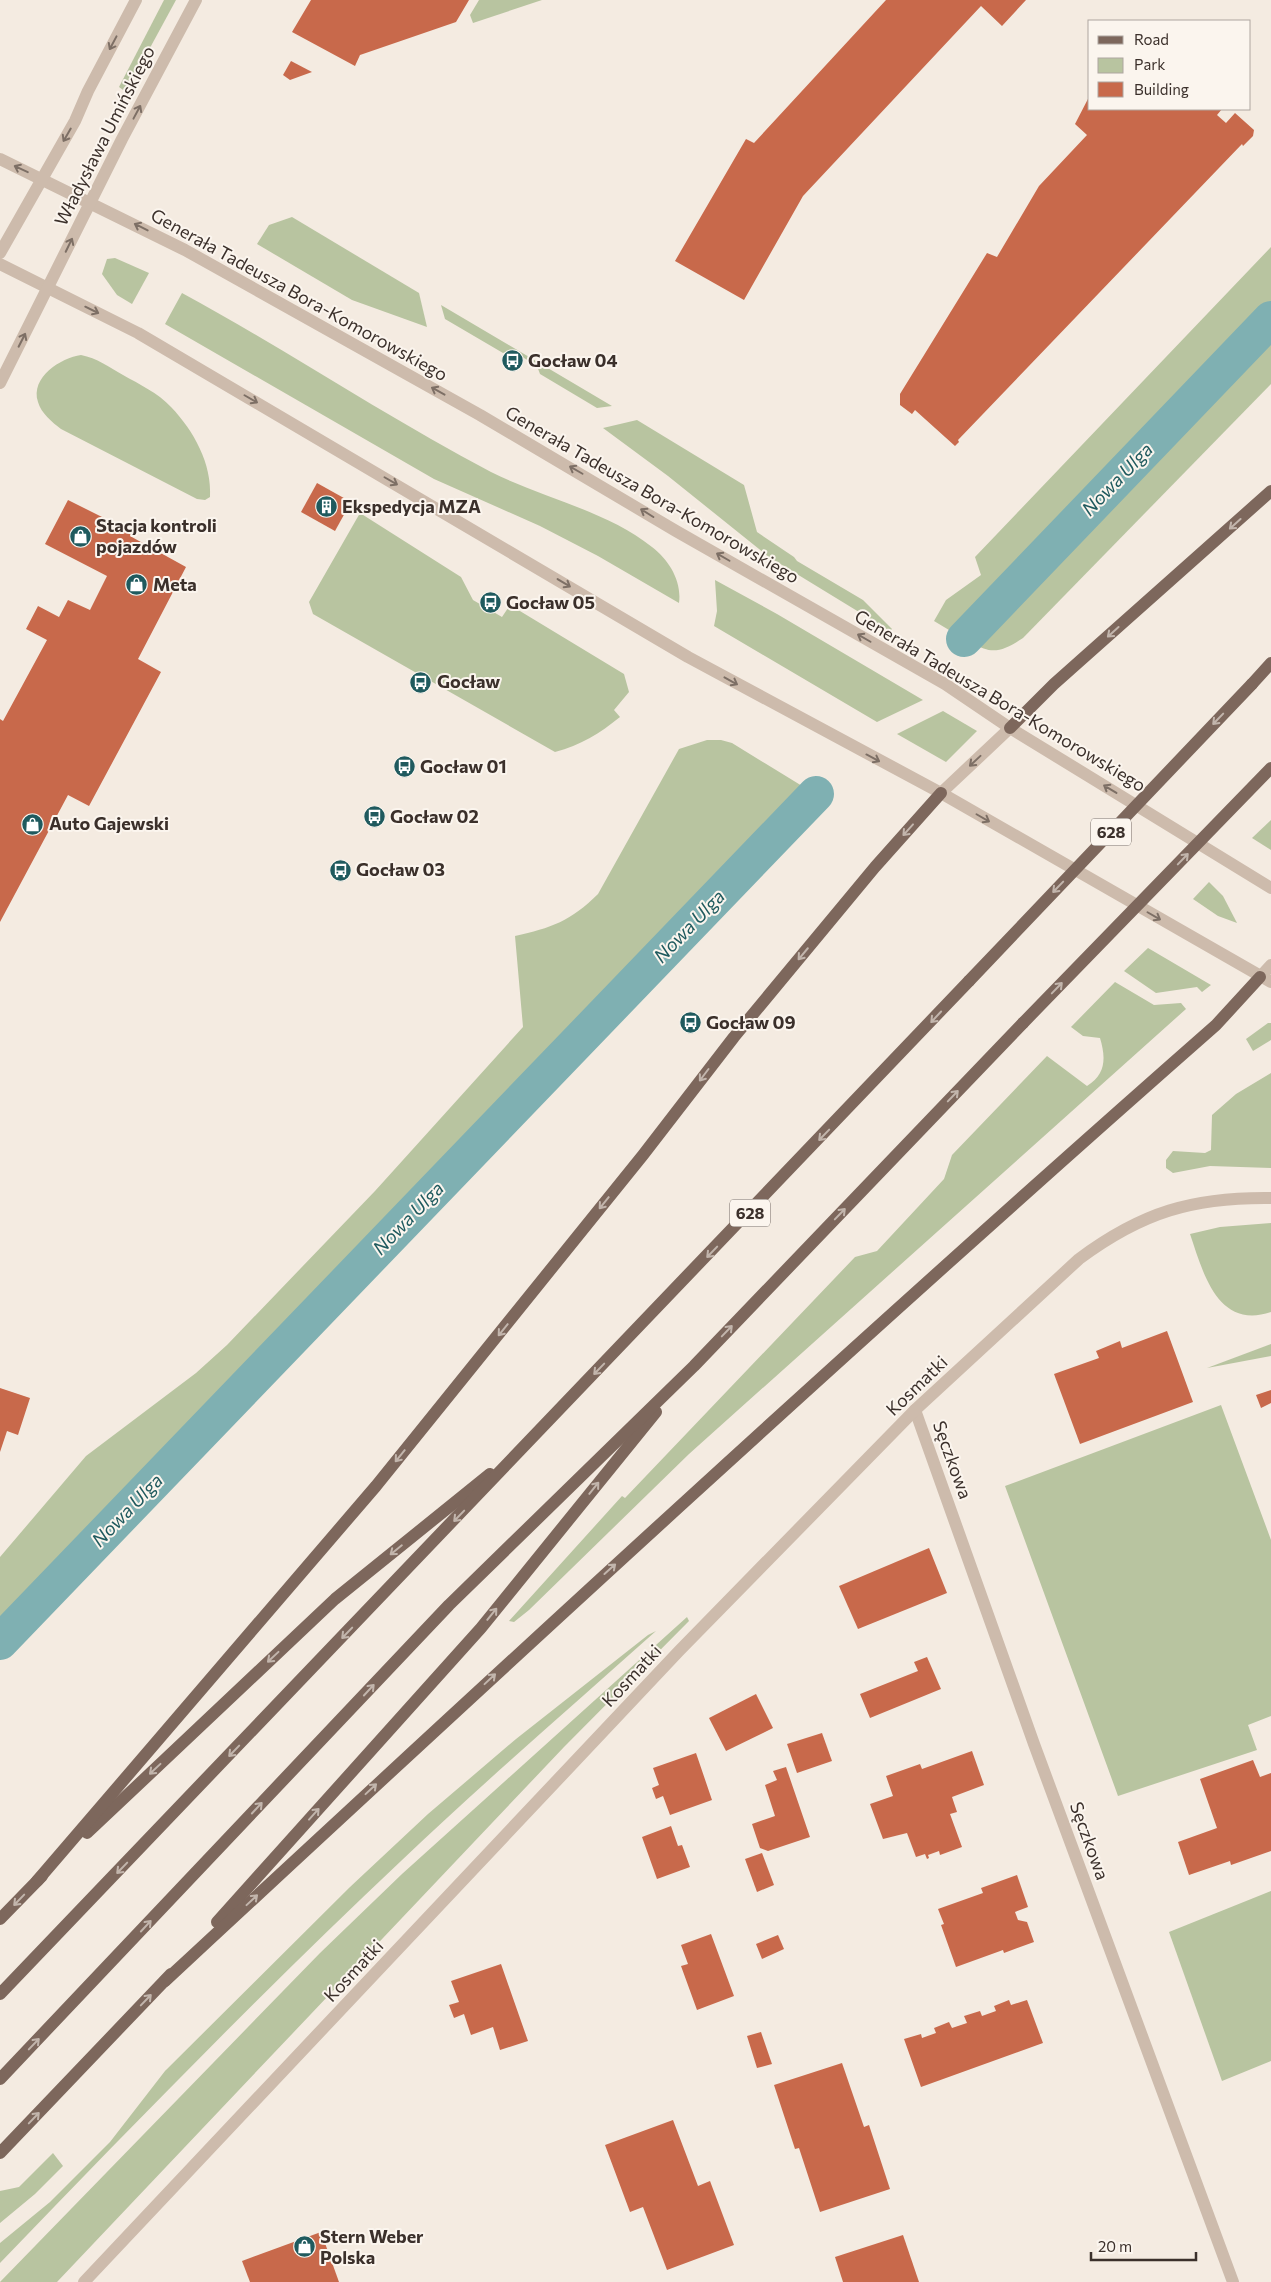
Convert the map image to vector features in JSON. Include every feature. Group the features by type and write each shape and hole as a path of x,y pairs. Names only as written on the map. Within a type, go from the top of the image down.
{"main road":[{"path":"1010,728 1054,684 1271,491"},
{"name":"628","path":"529,1443 1271,664"},
{"path":"0,2079 449,1605 694,1366 1271,768"},
{"path":"37,1881 376,1486 643,1155 734,1037 875,867 940,794"},
{"path":"165,1981 500,1670 870,1333 1216,1025 1265,979"},
{"path":"0,2153 165,1981 481,1628 694,1366"},
{"path":"0,1919 37,1881 335,1599 529,1443"},
{"path":"0,1994 529,1443"}],"street":[{"name":"Władysława Umińskiego","path":"0,253 75,121 88,91 136,0"},
{"name":"Władysława Umińskiego","path":"0,383 90,201 196,0"},
{"name":"Generała Tadeusza Bora-Komorowskiego","path":"0,159 90,201 214,265 480,415 945,684 1010,728 1271,888"},
{"path":"0,264 138,333 688,657 940,794 1265,979 1271,965"},
{"path":"940,794 1010,728"},
{"name":"Kosmatki","path":"84,2282 679,1651 916,1410 1080,1259 1108,1237 1139,1220 1171,1209 1212,1201 1271,1198"},
{"name":"Sęczkowa","path":"916,1410 1034,1744 1233,2282"}],"green space":[{"path":"164,0 176,0 126,92 119,87"},
{"path":"479,0 542,0 473,23 470,15"},
{"path":"292,217 419,293 427,327 352,300 257,244 269,225"},
{"path":"1271,247 1271,302 954,633 934,621 946,600 981,575 975,557"},
{"path":"115,258 149,273 132,304 117,295 102,274 107,259"},
{"path":"182,293 260,337 413,429 491,472 595,514 634,535 658,552 669,565 676,579 679,603 598,556 540,526 434,479 165,324"},
{"path":"441,305 612,406 597,408 540,374 537,366 511,350 503,353 445,319"},
{"path":"1271,334 1271,384 1023,638 1010,646 998,650 986,649 973,643"},
{"path":"81,355 98,361 142,385 171,407 194,437 205,460 210,485 210,497 205,500 197,499 61,429 47,417 38,402 37,393 43,377 56,365"},
{"path":"637,420 744,485 757,532 797,561 863,600 892,629 890,631 769,557 668,476 603,428"},
{"path":"360,513 461,577 473,600 502,617 510,605 624,674 629,692 614,710 620,717 605,729 589,738 555,752 313,614 309,602"},
{"path":"715,580 777,614 923,700 877,722 714,626 717,611"},
{"path":"943,711 977,731 946,762 897,734"},
{"path":"707,740 721,740 732,743 807,789 0,1628 0,1557 86,1456 196,1373 227,1345 375,1191 523,1027 515,936 560,922 579,911 598,894 679,749"},
{"path":"1271,820 1271,850 1252,838"},
{"path":"1209,882 1223,896 1237,923 1218,916 1193,899"},
{"path":"1148,948 1211,985 1202,992 1197,987 1156,993 1124,971"},
{"path":"1115,982 1154,1005 1181,1003 1186,1009 689,1454 529,1610 514,1622 509,1621 622,1496 625,1498 855,1257 877,1251 944,1179 952,1155 1047,1056 1087,1086 1098,1076 1104,1059 1100,1038 1083,1036 1071,1027"},
{"path":"1268,1023 1271,1023 1271,1040 1253,1051 1246,1039"},
{"path":"1271,1073 1271,1168 1210,1166 1173,1173 1166,1168 1166,1160 1173,1151 1205,1153 1211,1150 1212,1115 1236,1094"},
{"path":"1271,1223 1271,1312 1253,1315 1237,1313 1225,1305 1215,1294 1207,1280 1190,1234 1220,1227"},
{"path":"1271,1344 1271,1356 1207,1368"},
{"path":"1221,1405 1271,1540 1271,1716 1248,1725 1257,1750 1118,1796 1005,1486"},
{"path":"687,1617 689,1621 564,1747 57,2282 0,2282 320,1953 402,1874"},
{"path":"656,1631 464,1802 350,1910 198,2060 0,2263 0,2243 50,2202 110,2142 165,2071 350,1887 428,1814 516,1739 648,1635"},
{"path":"1271,1891 1271,2061 1222,2081 1169,1932"},
{"path":"53,2153 63,2166 35,2194 0,2223 0,2191 19,2187"}],"building":[{"path":"311,0 469,0 456,22 360,55 355,66 292,32"},
{"path":"886,0 1026,0 1002,26 981,6 803,196 744,300 675,261 746,139 754,143"},
{"path":"291,61 312,72 290,80 283,75"},
{"path":"1088,99 1088,110 1221,110 1217,115 1226,123 1235,113 1254,130 1253,136 1243,146 1242,144 958,440 959,442 955,446 915,410 912,414 900,405 900,394 987,253 997,257 1039,186 1087,135 1075,124"},
{"name":"Ekspedycja MZA","path":"317,483 351,502 335,531 301,512"},
{"path":"68,500 132,532 130,536 186,567 138,659 161,672 89,806 68,795 0,922 0,719 3,721 47,640 26,629 38,606 59,617 68,600 90,610 107,576 45,544"},
{"path":"1167,1331 1193,1402 1080,1444 1054,1374 1099,1358 1096,1351 1120,1341 1122,1348"},
{"path":"0,1388 30,1398 18,1435 7,1431 0,1452"},
{"path":"1271,1390 1271,1403 1261,1408 1256,1395"},
{"path":"929,1548 947,1593 858,1629 839,1586"},
{"path":"927,1657 941,1689 870,1718 860,1694 918,1671 914,1662"},
{"path":"756,1694 773,1728 726,1751 709,1718"},
{"path":"822,1733 832,1761 797,1773 787,1744"},
{"path":"972,1751 984,1785 952,1797 957,1812 950,1814 962,1847 940,1855 939,1851 928,1855 929,1858 927,1859 925,1854 916,1857 907,1833 883,1839 870,1804 893,1796 886,1776 920,1764 922,1769"},
{"path":"696,1753 712,1800 670,1815 663,1796 656,1799 652,1788 659,1785 653,1768"},
{"path":"1253,1760 1260,1777 1271,1773 1271,1851 1231,1865 1230,1861 1189,1875 1178,1842 1217,1828 1200,1779"},
{"path":"786,1767 810,1837 768,1851 760,1848 752,1824 775,1816 765,1785 777,1780 773,1771"},
{"path":"671,1826 678,1846 682,1845 690,1867 657,1879 642,1837"},
{"path":"762,1853 774,1885 757,1892 745,1859"},
{"path":"1017,1875 1028,1907 1015,1912 1018,1920 1027,1922 1034,1942 1004,1953 1003,1950 956,1967 941,1925 944,1924 938,1909 983,1893 981,1888"},
{"path":"711,1934 734,1996 697,2010 681,1966 688,1964 681,1945"},
{"path":"778,1935 784,1949 762,1959 756,1944"},
{"path":"501,1964 528,2041 500,2050 493,2027 471,2035 464,2014 454,2018 449,2005 459,2002 451,1981"},
{"path":"1009,2000 1011,2005 1027,2000 1043,2043 921,2087 904,2039 921,2034 922,2038 936,2033 934,2028 949,2022 952,2028 967,2023 964,2016 980,2011 982,2016 996,2011 994,2006"},
{"path":"761,2032 772,2064 757,2068 747,2036"},
{"path":"842,2063 864,2127 869,2125 890,2189 820,2212 799,2148 795,2149 774,2085"},
{"path":"673,2120 698,2186 710,2181 734,2245 667,2270 643,2207 630,2212 605,2145"},
{"name":"Stern Weber Polska","path":"321,2232 339,2282 250,2282 242,2261"},
{"path":"903,2235 919,2282 843,2282 835,2257"}],"waterway":[{"name":"Nowa Ulga","path":"964,639 1271,319"},
{"name":"Nowa Ulga","path":"0,1642 816,794"}],"place":[{"name":"Gocław 04","path":"512,361"},
{"name":"Ekspedycja MZA","path":"326,507"},
{"name":"Stacja kontroli pojazdów","path":"80,536"},
{"name":"Meta","path":"137,585"},
{"name":"Gocław 05","path":"490,603"},
{"name":"Gocław","path":"421,682"},
{"name":"Gocław 01","path":"404,767"},
{"name":"Gocław 02","path":"374,817"},
{"name":"Auto Gajewski","path":"33,824"},
{"name":"Gocław 03","path":"340,870"},
{"name":"Gocław 09","path":"690,1023"},
{"name":"Stern Weber Polska","path":"304,2247"}]}
